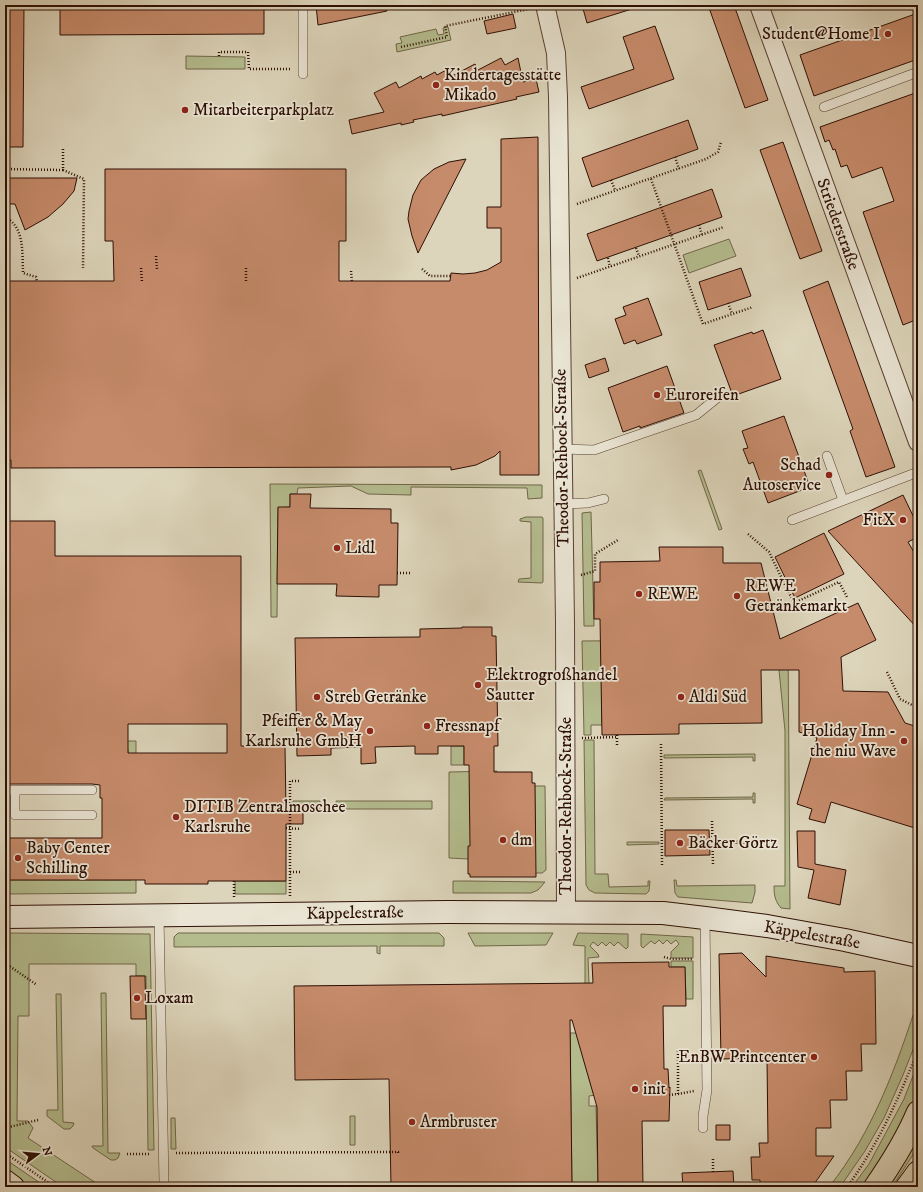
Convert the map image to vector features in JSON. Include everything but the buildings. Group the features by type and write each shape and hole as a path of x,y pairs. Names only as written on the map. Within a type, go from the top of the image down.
{"main road":[{"path":"875,1187 888,1168 918,1112"},
{"path":"907,1187 918,1172"},
{"path":"5,1181 13,1187"}],"street":[{"name":"Theodor-Rehbock-Straße","path":"545,5 554,41 557,62 566,738 566,912"},
{"name":"Striederstraße","path":"759,5 918,442"},
{"name":"Käppelestraße","path":"5,917 566,912 663,913 705,918 845,940 918,956"}],"lane":[{"path":"302,5 303,72"},
{"path":"824,106 918,72"},
{"path":"562,449 594,450 696,415 717,398"},
{"path":"827,456 843,500"},
{"path":"792,520 918,472"},
{"path":"563,504 588,503 604,499"},
{"path":"5,790 92,790"},
{"path":"15,790 15,815 92,815"},
{"path":"159,915 164,1183"},
{"path":"703,1128 703,1116 707,1090 705,918"}],"path":[{"path":"401,47 447,37 445,26 520,11"},
{"path":"219,56 219,52 248,52 249,69 303,72"},
{"path":"559,210 706,159 718,152 721,142"},
{"path":"63,147 63,170"},
{"path":"675,157 679,169"},
{"path":"5,170 63,170 84,179 83,268"},
{"path":"651,179 703,324 753,307"},
{"path":"611,180 615,190"},
{"path":"5,217 14,224 22,242 23,273 36,277 37,282"},
{"path":"698,225 702,235"},
{"path":"560,285 610,266 724,227"},
{"path":"636,248 639,256"},
{"path":"156,256 156,268"},
{"path":"608,258 610,266"},
{"path":"141,268 142,282"},
{"path":"246,268 246,282"},
{"path":"422,268 430,276 450,276"},
{"path":"351,271 352,282"},
{"path":"728,303 732,314"},
{"path":"748,534 769,552 794,603 839,582 846,597"},
{"path":"580,575 594,571 595,554 618,540"},
{"path":"397,573 411,573"},
{"path":"887,672 900,699 918,708"},
{"path":"566,738 617,736 617,745"},
{"path":"661,744 662,865"},
{"path":"291,914 290,781 301,781"},
{"path":"712,821 713,865"},
{"path":"286,828 301,829"},
{"path":"290,872 300,872"},
{"path":"664,957 671,959 705,959"},
{"path":"5,963 37,985"},
{"path":"678,1050 678,1094"},
{"path":"847,1187 858,1171 892,1112 918,1050"},
{"path":"669,1095 693,1091"},
{"path":"5,1128 38,1120"},
{"path":"5,1153 55,1187"},
{"path":"127,1154 398,1153"},
{"path":"713,1160 713,1172"}],"green space":[{"path":"448,27 451,40 397,52 396,44 402,43 400,37 436,29 438,35 444,34 443,28"},
{"path":"186,56 245,57 245,69 186,69"},
{"path":"729,239 736,256 689,273 683,255"},
{"path":"701,470 722,529 719,530 698,471"},
{"path":"270,484 542,485 542,498 528,499 527,488 411,487 411,495 368,494 351,486 298,488 297,494 290,494 290,507 278,508 277,617 271,617"},
{"path":"591,512 594,626 584,626 582,513"},
{"path":"526,517 543,518 542,583 518,582 519,579 531,578 531,522 520,521 520,519"},
{"path":"788,639 790,909 781,908 776,900 774,889 774,886 785,886 785,731 779,670 779,647 601,649 602,725 591,725 591,735 584,735 582,641"},
{"path":"584,740 594,740 595,874 608,874 609,887 648,886 648,881 650,881 649,891 646,894 595,893 589,890 586,885"},
{"path":"23,741 136,741 136,893 5,894 5,880 131,880 128,749"},
{"path":"451,746 464,746 464,765 451,765"},
{"path":"755,754 755,761 753,761 753,757 664,758 664,755"},
{"path":"497,771 497,778 468,859 449,858 449,772"},
{"path":"532,786 545,786 546,870 542,873 533,873"},
{"path":"753,793 755,793 755,803 753,803 753,799 664,800 665,798 753,797"},
{"path":"293,801 320,801 320,810 293,810"},
{"path":"336,801 432,801 432,809 336,809"},
{"path":"754,837 755,847 754,843 716,844 716,841 753,841"},
{"path":"627,842 659,842 659,844 627,845"},
{"path":"674,880 676,880 677,886 755,885 755,892 752,903 678,897 675,893"},
{"path":"235,881 286,881 286,894 235,894"},
{"path":"453,881 545,882 538,890 531,893 453,893"},
{"path":"5,933 150,934 154,1150 148,1150 146,976 136,976 136,964 29,964 29,1016 18,1016 17,1121 28,1121 33,1128 28,1138 102,1187 63,1187 5,1147"},
{"path":"178,933 439,933 444,938 444,946 380,946 380,954 377,953 377,946 174,947 174,937"},
{"path":"468,933 553,933 546,945 475,946"},
{"path":"578,933 628,934 628,947 626,949 618,942 614,946 610,942 606,946 602,942 598,946 593,942 590,946 599,957 588,958 596,1095 589,1096 589,1106 596,1106 598,1187 572,1187 570,1033 585,1033 585,946 573,945"},
{"path":"641,934 693,937 693,958 671,958 671,952 679,944 676,940 671,944 667,940 663,944 659,940 655,944 651,941 643,948 641,946"},
{"path":"671,961 693,961 693,999 686,999 685,967 671,967"},
{"path":"101,993 106,993 108,1153 120,1153 118,1158 115,1160 111,1160 92,1146 103,1146"},
{"path":"56,994 61,994 63,1122 74,1123 70,1129 64,1129 47,1116 47,1110 58,1110"},
{"path":"918,1000 918,1037 884,1118 865,1151 840,1187 829,1187 859,1144 871,1121 892,1073"},
{"path":"918,1063 917,1096 893,1142 866,1187 852,1187 869,1164 904,1099"},
{"path":"350,1116 355,1116 355,1145 350,1145"},
{"path":"171,1118 175,1118 176,1149 171,1149"},
{"path":"918,1129 918,1147 892,1187 885,1187"},
{"path":"5,1159 46,1187 28,1187 5,1171"}],"place":[{"name":"Student@Home I","path":"888,34"},
{"name":"Kindertagesstätte Mikado","path":"436,85"},
{"name":"Mitarbeiterparkplatz","path":"185,110"},
{"name":"Euroreifen","path":"657,395"},
{"name":"Schad Autoservice","path":"829,475"},
{"name":"FitX","path":"903,520"},
{"name":"Lidl","path":"337,548"},
{"name":"REWE","path":"639,594"},
{"name":"REWE Getränkemarkt","path":"737,596"},
{"name":"Elektrogroßhandel Sautter","path":"478,685"},
{"name":"Streb Getränke","path":"317,697"},
{"name":"Aldi Süd","path":"681,697"},
{"name":"Fressnapf","path":"427,726"},
{"name":"Pfeiffer & May Karlsruhe GmbH","path":"370,731"},
{"name":"Holiday Inn - the niu Wave","path":"904,741"},
{"name":"DITIB Zentralmoschee Karlsruhe","path":"176,817"},
{"name":"dm","path":"503,840"},
{"name":"Bäcker Görtz","path":"680,843"},
{"name":"Baby Center Schilling","path":"18,858"},
{"name":"Loxam","path":"137,998"},
{"name":"EnBW Printcenter","path":"814,1057"},
{"name":"init","path":"635,1089"},
{"name":"Armbruster","path":"412,1122"}]}
